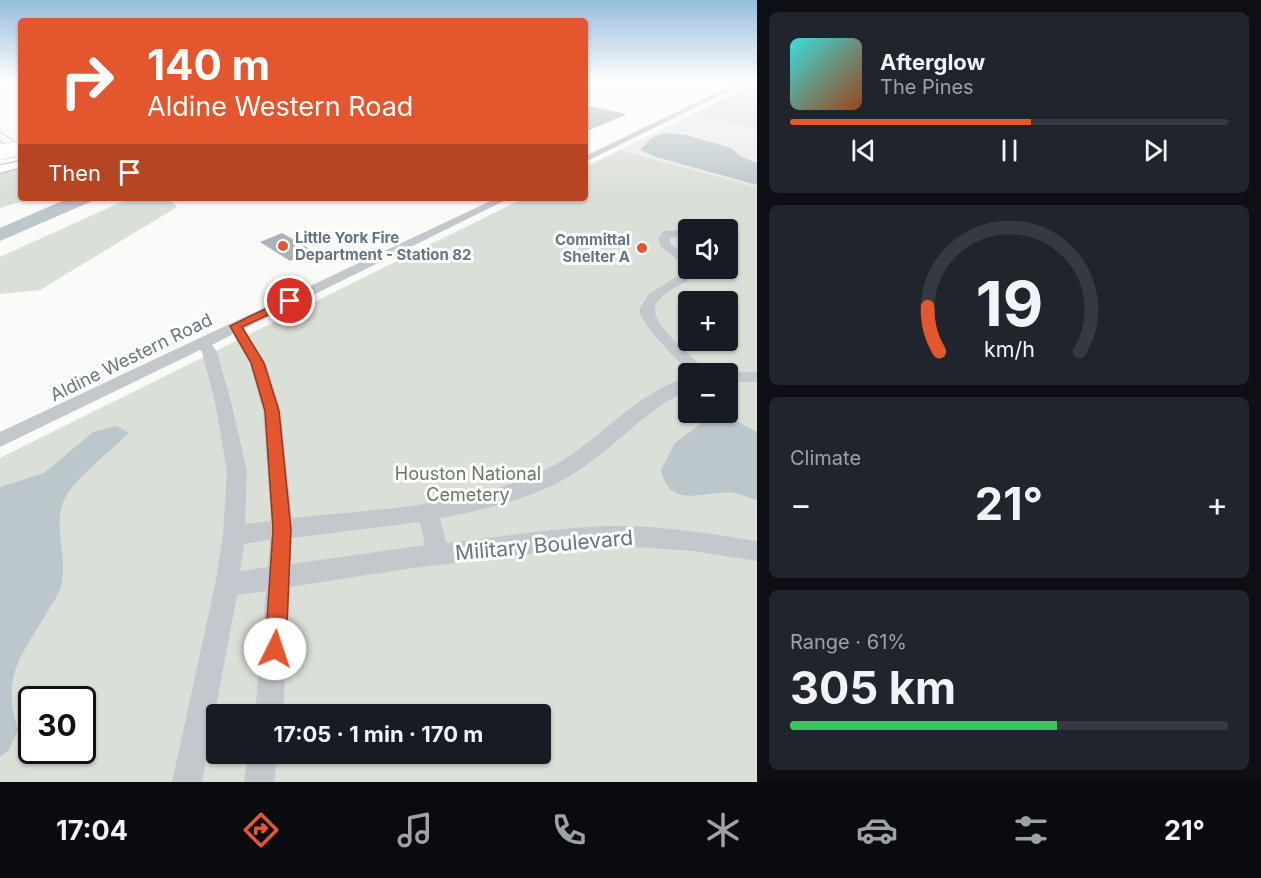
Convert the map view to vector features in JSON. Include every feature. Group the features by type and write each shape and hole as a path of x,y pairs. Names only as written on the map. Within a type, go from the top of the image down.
{"highway":[{"path":"0,145 17,134"},
{"path":"0,152 18,149"}],"main road":[{"path":"0,133 17,134"},
{"path":"0,133 18,150"},
{"path":"0,169 18,165"}],"street":[{"path":"588,158 671,117"},
{"name":"Aldine Western Road","path":"0,440 499,201"},
{"path":"678,233 668,233 664,238 665,245 678,255"},
{"path":"679,279 654,297 647,308 647,315 657,330 689,363"},
{"path":"236,326 258,363 272,411 282,529 270,704"},
{"path":"188,782 227,585 234,535 237,471 223,402 209,352 202,342"},
{"path":"738,376 757,377"},
{"path":"234,535 428,512 494,497 553,475 597,448 656,399 678,388"},
{"name":"Military Boulevard","path":"428,512 438,554"},
{"name":"Military Boulevard","path":"227,585 438,554 562,539 614,537 693,541 757,551"},
{"path":"259,782 261,764"}],"shaded area":[{"path":"685,117 702,117 757,129 757,187 620,150"},
{"path":"664,133 686,135 731,148 740,156 757,163 757,185 656,157 640,150 651,138"},
{"path":"738,422 757,432 757,500 734,493 691,496 672,491 661,470 675,443 702,423"},
{"path":"116,426 129,433 94,464 65,498 60,520 63,578 56,597 17,666 12,694 13,711 18,730 9,750 0,757 0,487 44,473 93,432"}],"green space":[{"path":"702,117 757,117 757,129"},
{"name":"Houston National Cemetery","path":"620,150 757,187 757,782 0,782 0,458 518,201 588,201 588,166"},
{"path":"18,168 18,201 24,201 0,208 0,172"},
{"path":"123,201 172,201 177,207 40,290 0,294 0,257"}],"building":[{"path":"588,117 619,117 588,131"},
{"path":"282,233 313,251 290,261 260,242"}],"waterway":[{"path":"0,235 77,201"}],"place":[{"name":"Little York Fire Department - Station 82","path":"283,246"},
{"name":"Committal Shelter A","path":"642,248"}],"route":[{"path":"275,649 282,529 272,411 258,363 236,326 290,301"}]}
